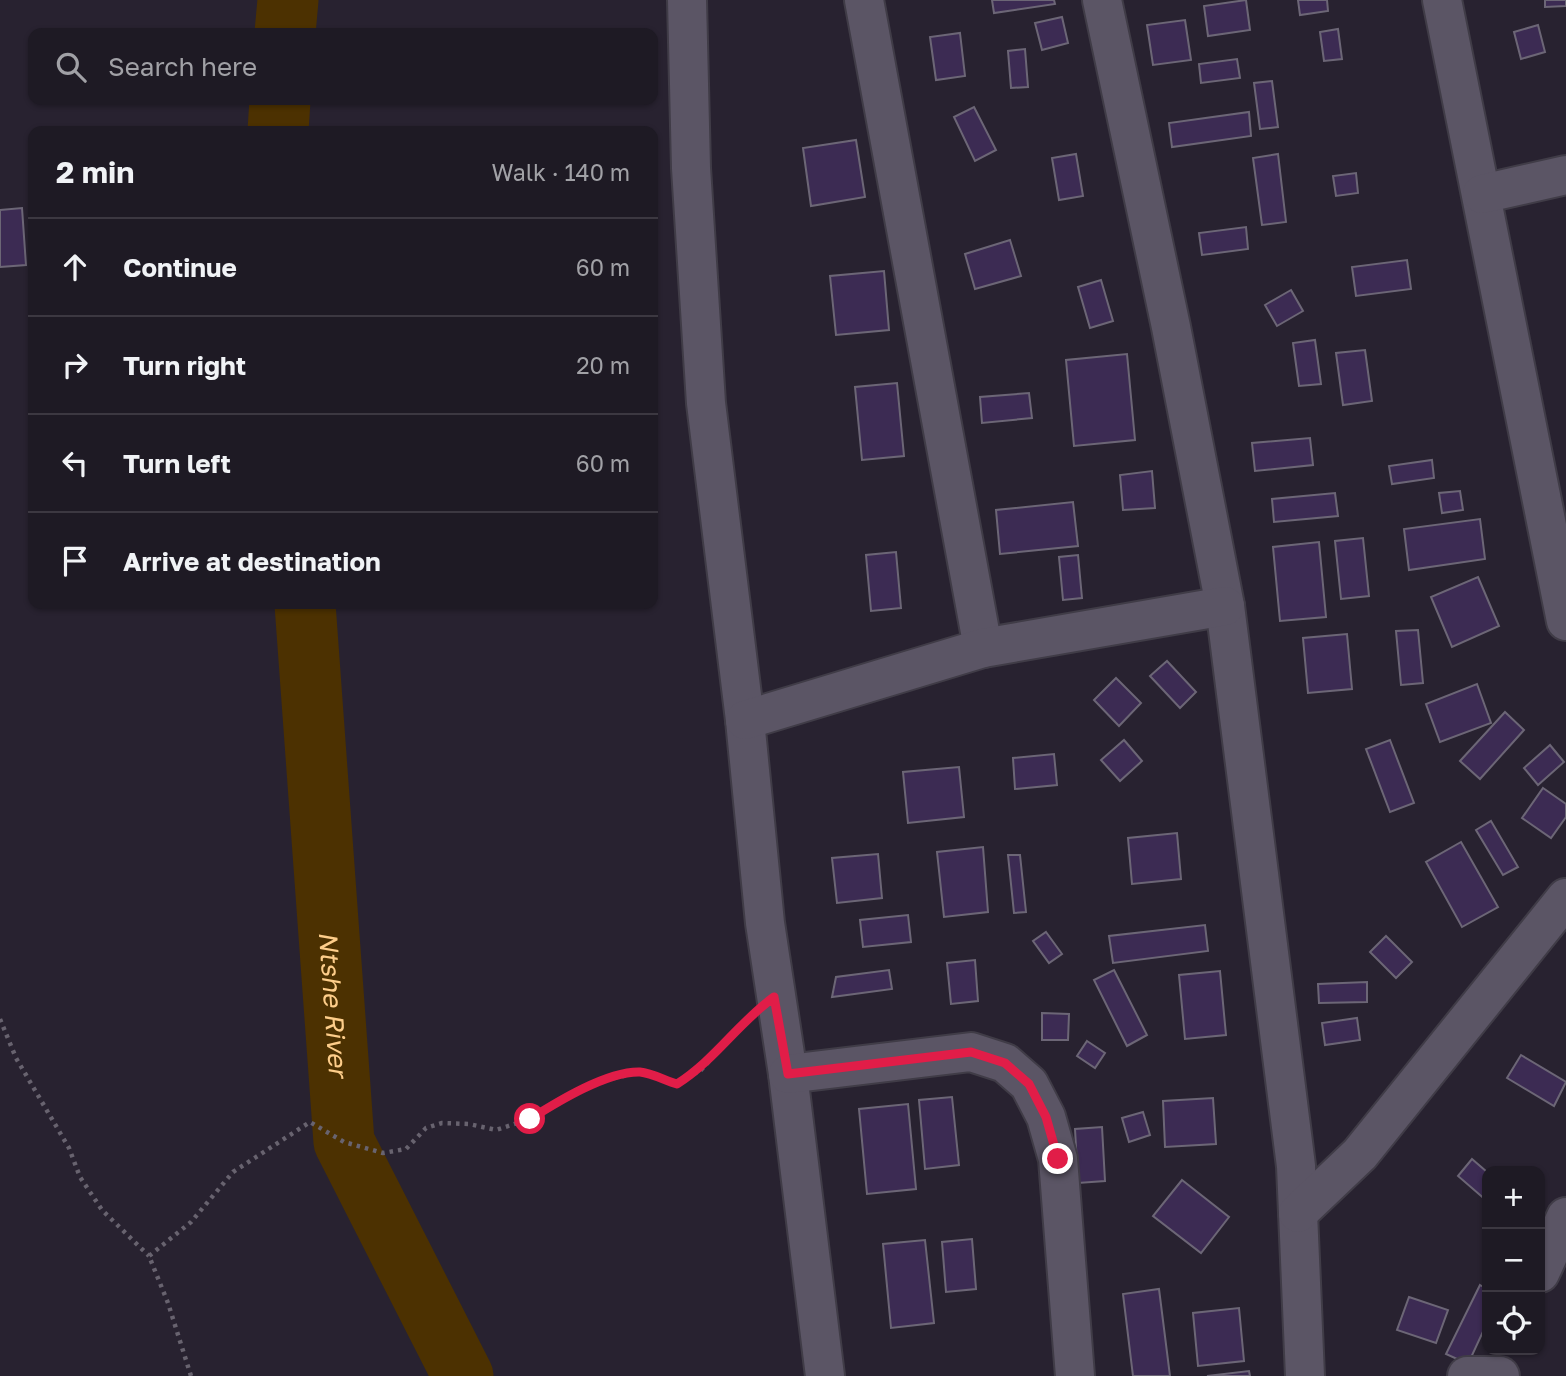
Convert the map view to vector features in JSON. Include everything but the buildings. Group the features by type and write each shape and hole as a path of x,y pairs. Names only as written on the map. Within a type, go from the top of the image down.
{"street":[{"path":"687,0 691,169 706,403 745,720 774,997 788,1074 825,1376"},
{"path":"864,0 983,648"},
{"path":"1102,0 1171,327 1225,606 1296,1166 1305,1376"},
{"path":"1442,0 1566,621"},
{"path":"1482,194 1566,174"},
{"path":"745,720 983,648 1225,606"},
{"path":"1298,1213 1360,1154 1566,898"},
{"path":"788,1074 971,1052 1005,1063 1029,1084 1046,1117 1058,1159 1075,1376"},
{"path":"1545,1262 1566,1217"}],"path":[{"path":"149,1256 191,1222 233,1172 310,1122 344,1142 383,1153 406,1149 426,1128 442,1123 469,1124 496,1130 530,1119 568,1096 602,1081 640,1072 677,1084 701,1070 751,1014 774,997"},
{"path":"0,1019 16,1059 69,1148 80,1177 102,1210 149,1256 168,1303 191,1376"}],"waterway":[{"name":"Ntshe River","path":"285,28 288,0"},
{"name":"Ntshe River","path":"278,126 280,105"},
{"name":"Ntshe River","path":"305,609 344,1142 463,1376"}],"route":[{"path":"530,1119 568,1096 602,1081 640,1072 677,1084 701,1070 751,1014 774,997 788,1074 971,1052 1005,1063 1029,1084 1046,1117 1058,1159"}]}
